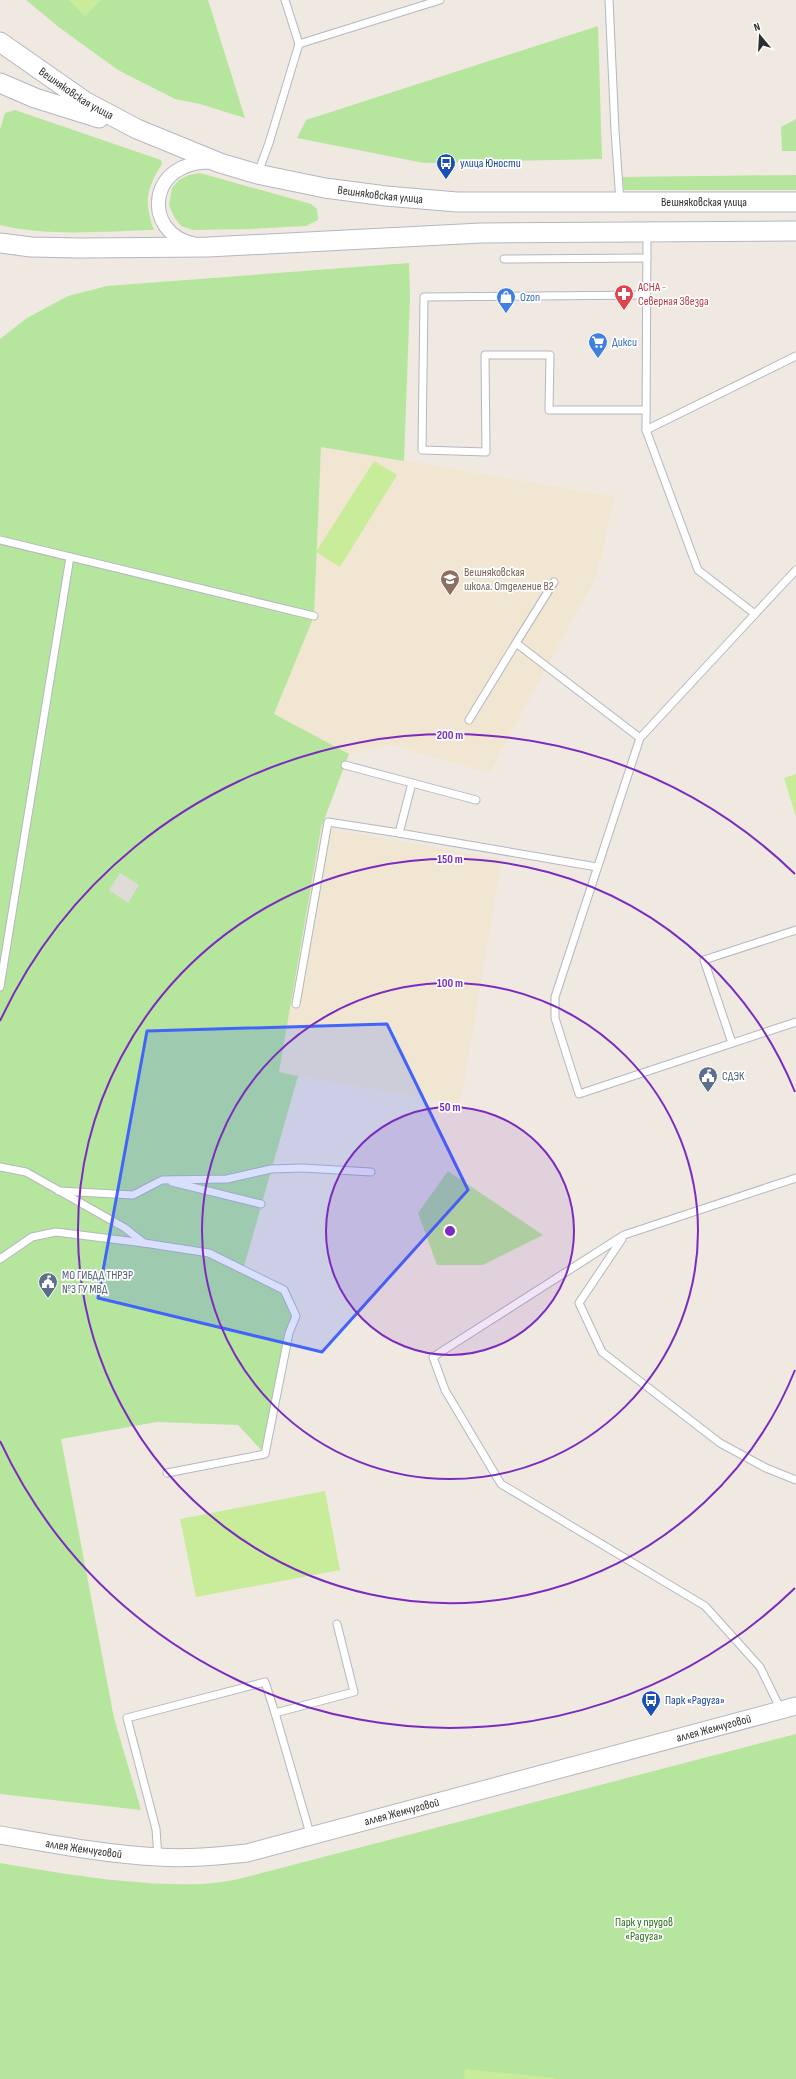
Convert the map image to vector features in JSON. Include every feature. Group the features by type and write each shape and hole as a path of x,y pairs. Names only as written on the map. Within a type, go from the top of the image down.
{"main road":[{"name":"Вешняковская улица","path":"1,49 86,102 137,129 220,163 257,174 324,188 422,200 505,203 796,202"},
{"path":"0,83 35,98 137,129"},
{"path":"0,243 31,247 80,248 208,247 481,233 796,231"}],"street":[{"path":"208,247 185,242 170,232 162,220 159,208 159,195 163,184 171,173 184,166 201,162 220,163"},
{"name":"аллея Жемчуговой","path":"0,1835 63,1846 158,1857 194,1858 247,1853 788,1708"}],"lane":[{"path":"257,174 269,143 299,44 285,0"},
{"path":"299,44 440,0"},
{"path":"609,0 620,202"},
{"path":"647,231 646,430 698,570 755,614"},
{"path":"504,259 647,258"},
{"path":"646,295 424,297 422,450 486,452 485,355 550,355 549,410 646,410"},
{"path":"646,430 796,356"},
{"path":"0,540 314,616"},
{"path":"0,987 70,557"},
{"path":"796,570 640,738 554,997 555,1018 579,1094 796,1022"},
{"path":"469,720 554,582"},
{"path":"516,644 640,738"},
{"path":"345,765 476,800"},
{"path":"399,833 412,783"},
{"path":"296,1004 328,822 597,867"},
{"path":"732,1043 704,960 796,930"},
{"path":"0,1167 26,1172 124,1228 144,1243"},
{"path":"59,1191 132,1195 162,1180 227,1179 271,1169 303,1168 371,1172"},
{"path":"788,1708 760,1667 705,1606 501,1484 445,1390 433,1357 624,1236 796,1178"},
{"path":"162,1180 261,1204"},
{"path":"0,1259 32,1237 56,1232 144,1243 209,1254 284,1290 296,1316 290,1333 265,1454 167,1473"},
{"path":"624,1236 579,1303 602,1352 720,1443 766,1468 796,1480"},
{"path":"275,1713 354,1692 337,1624"},
{"path":"158,1857 156,1830 127,1718 266,1682 311,1837"}],"highlighted area":[{"path":"387,1024 468,1190 322,1352 98,1298 147,1031"}],"shaded area":[{"name":"Вешняковская школа. Отделение В2","path":"321,446 615,497 596,577 489,773 391,745 349,754 274,714 314,616"},
{"path":"321,828 502,859 460,1104 278,1073"},
{"path":"120,873 139,885 128,903 109,890"}],"green space":[{"path":"26,0 208,0 245,118 200,104 175,99 118,70 60,28"},
{"path":"69,0 101,0 85,16"},
{"path":"598,26 602,159 424,163 297,138 306,120"},
{"path":"15,110 161,160 162,164 153,181 148,196 149,211 154,230 56,232 18,229 0,225 0,130 5,113"},
{"path":"796,119 796,151 782,151 781,127"},
{"path":"200,173 311,204 317,209 318,220 306,226 251,229 193,230 181,226 174,217 169,205 172,188 179,180 189,175"},
{"path":"796,175 796,190 624,190 622,177"},
{"path":"409,263 410,297 404,461 321,447 314,616 274,714 349,754 321,828 279,1072 298,1076 243,1270 284,1290 296,1316 265,1454 238,1425 157,1422 61,1439 114,1718 141,1810 0,1794 0,339 27,318 68,296 107,286"},
{"path":"374,461 397,475 340,567 316,552"},
{"path":"796,774 796,817 784,778"},
{"path":"448,1171 543,1235 483,1265 437,1265 418,1213"},
{"path":"325,1491 340,1570 196,1597 180,1519"},
{"name":"Парк у прудов «Радуга»","path":"796,1734 796,2079 0,2079 0,1863 74,1875 150,1883 205,1884 239,1879"},
{"path":"465,2069 555,2078 555,2079 464,2079"}],"place":[{"name":"улица Юности","path":"446,180"},
{"name":"АСНА - Северная Звезда","path":"624,311"},
{"name":"Ozon","path":"506,314"},
{"name":"Дикси","path":"598,359"},
{"name":"Вешняковская школа. Отделение В2","path":"450,596"},
{"name":"СДЭК","path":"708,1093"},
{"name":"МО ГИБДД ТНРЭР №3 ГУ МВД","path":"48,1299"},
{"name":"Парк «Радуга»","path":"651,1717"}]}
